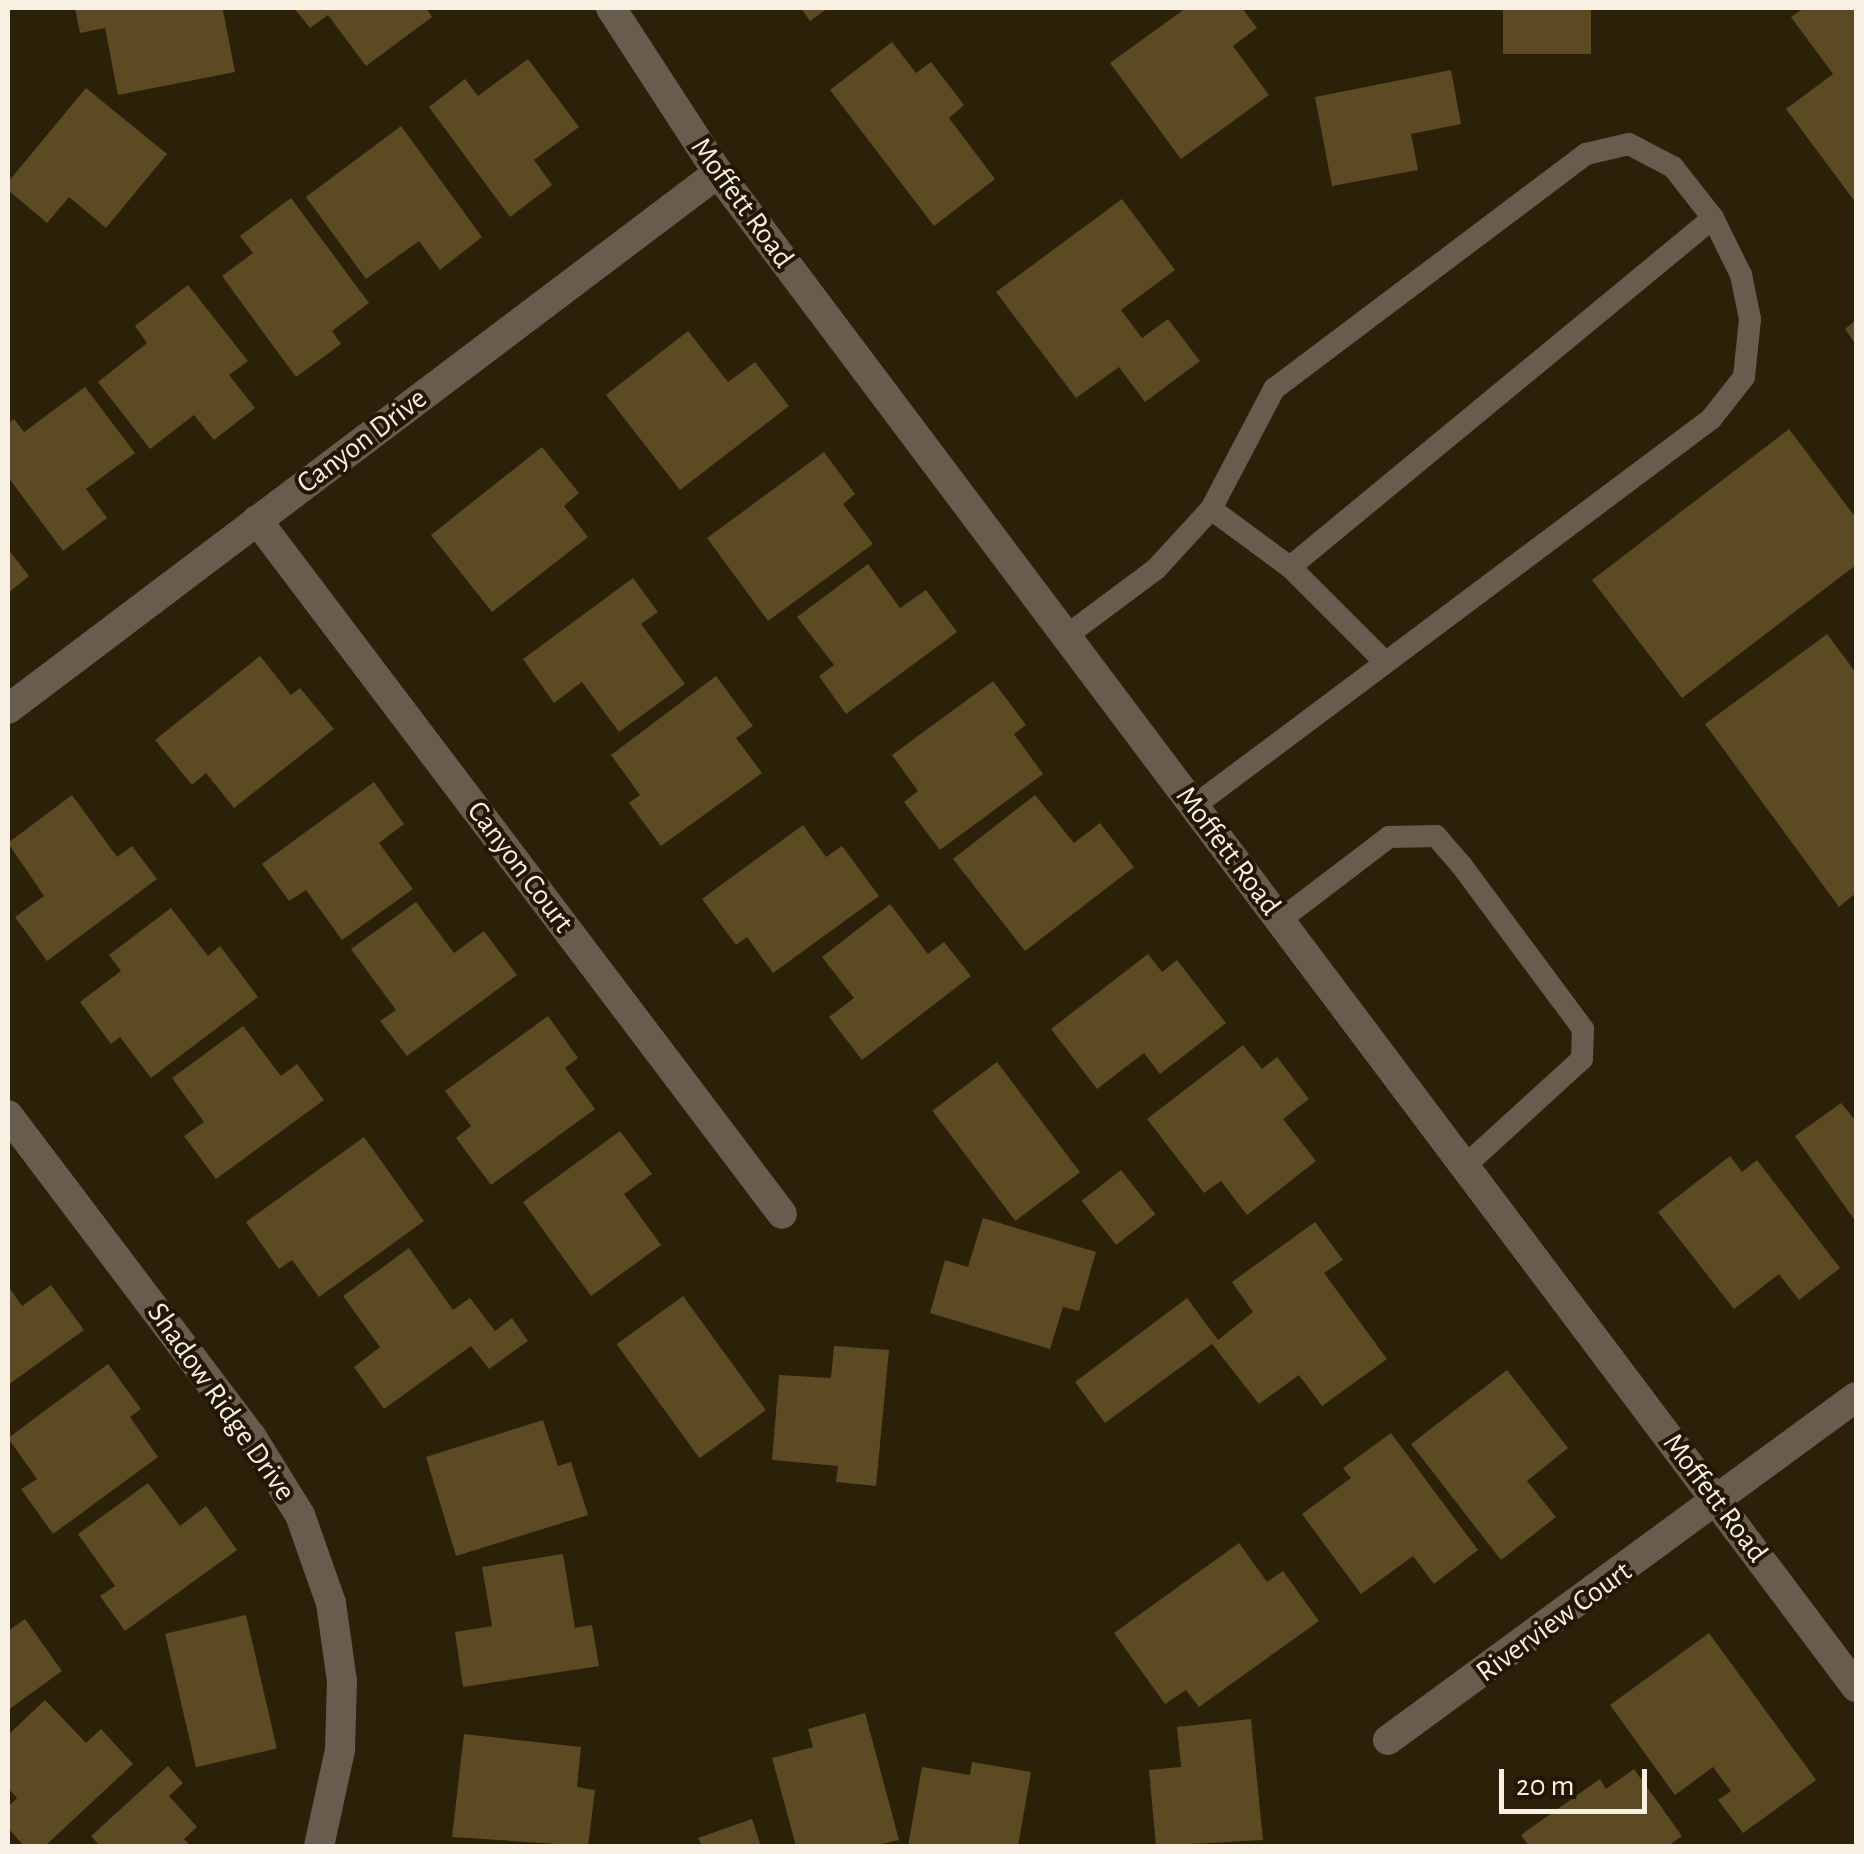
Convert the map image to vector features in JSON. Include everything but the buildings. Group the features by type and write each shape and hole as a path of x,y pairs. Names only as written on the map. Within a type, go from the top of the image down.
{"street":[{"name":"Moffett Road","path":"610,8 718,173 1856,1686"},
{"name":"Canyon Drive","path":"8,709 718,173"},
{"name":"Canyon Court","path":"257,520 782,1214"},
{"name":"Shadow Ridge Drive","path":"8,1115 251,1436 300,1516 331,1604 342,1681 340,1750 319,1846"},
{"name":"Riverview Court","path":"1388,1740 1719,1503 1856,1397"}],"lane":[{"path":"1066,636 1156,569 1211,509 1274,388 1586,154 1628,144 1672,167 1713,218 1740,275 1750,319 1744,377 1711,419 1194,806"},
{"path":"1290,567 1713,218"},
{"path":"1211,509 1290,567 1386,662"},
{"path":"1280,920 1389,837 1436,836 1462,866 1582,1029 1582,1059 1465,1166"}]}
